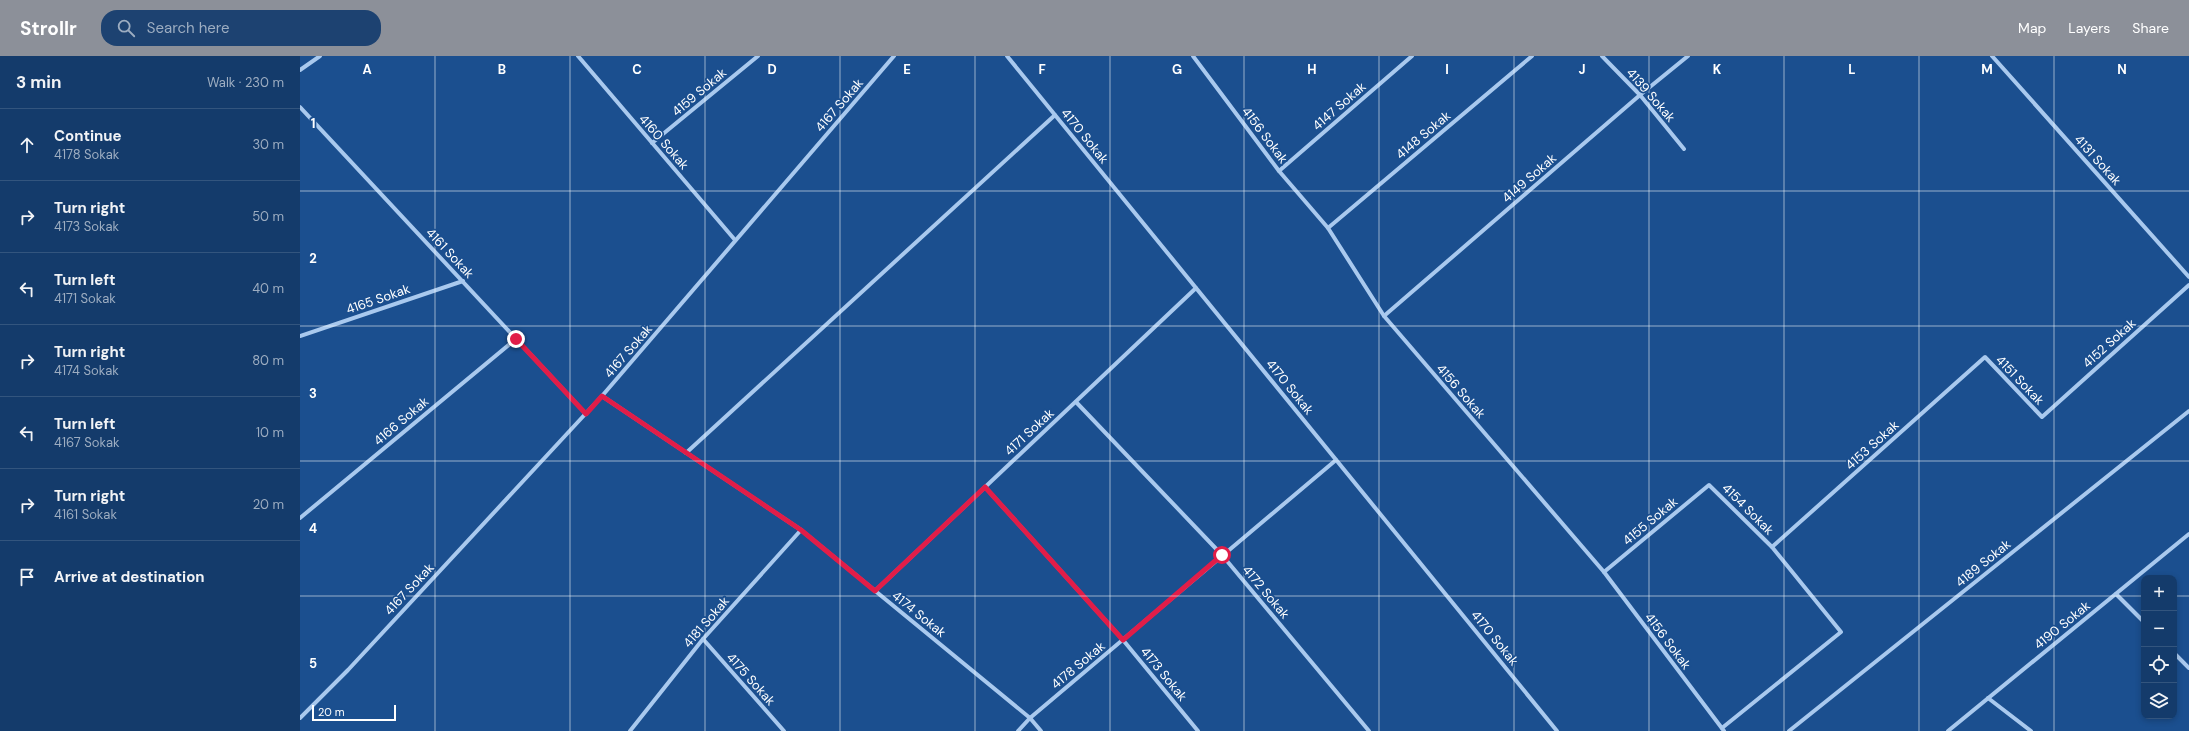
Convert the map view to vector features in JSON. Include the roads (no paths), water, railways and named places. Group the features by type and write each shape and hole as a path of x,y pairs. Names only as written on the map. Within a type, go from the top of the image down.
{"street":[{"path":"300,70 320,56"},
{"name":"4160 Sokak","path":"578,56 735,240"},
{"name":"4159 Sokak","path":"652,143 758,56"},
{"name":"4167 Sokak","path":"300,718 348,670 586,414 894,56"},
{"name":"4170 Sokak","path":"1007,56 1557,731"},
{"name":"4156 Sokak","path":"1193,56 1279,171 1328,228 1384,316 1604,572 1723,729"},
{"name":"4147 Sokak","path":"1279,171 1412,56"},
{"name":"4148 Sokak","path":"1328,228 1532,56"},
{"name":"4139 Sokak","path":"1602,56 1640,94 1684,149"},
{"name":"4149 Sokak","path":"1384,316 1640,94 1688,56"},
{"name":"4131 Sokak","path":"1992,56 2189,277"},
{"name":"4161 Sokak","path":"300,107 586,414"},
{"path":"686,453 1055,115"},
{"name":"4165 Sokak","path":"300,336 462,281"},
{"name":"4152 Sokak","path":"2042,417 2189,285"},
{"name":"4171 Sokak","path":"875,591 1196,288"},
{"name":"4166 Sokak","path":"300,518 516,339"},
{"name":"4151 Sokak","path":"1985,358 2042,417"},
{"name":"4153 Sokak","path":"1772,547 1985,358"},
{"name":"4174 Sokak","path":"602,396 801,530 1030,718 1041,731"},
{"name":"4172 Sokak","path":"1076,402 1222,555 1369,731"},
{"name":"4189 Sokak","path":"1789,731 2189,411"},
{"name":"4178 Sokak","path":"1018,731 1030,718 1336,460"},
{"name":"4155 Sokak","path":"1604,572 1709,485"},
{"name":"4154 Sokak","path":"1709,485 1772,547 1841,632 1723,729"},
{"name":"4173 Sokak","path":"985,487 1123,640 1198,731"},
{"name":"4181 Sokak","path":"630,731 703,639 801,530"},
{"name":"4190 Sokak","path":"1948,731 2189,534"},
{"path":"2116,594 2141,619"},
{"name":"4175 Sokak","path":"703,639 784,731"},
{"path":"2177,656 2189,668"},
{"path":"1988,698 2031,731"}]}
